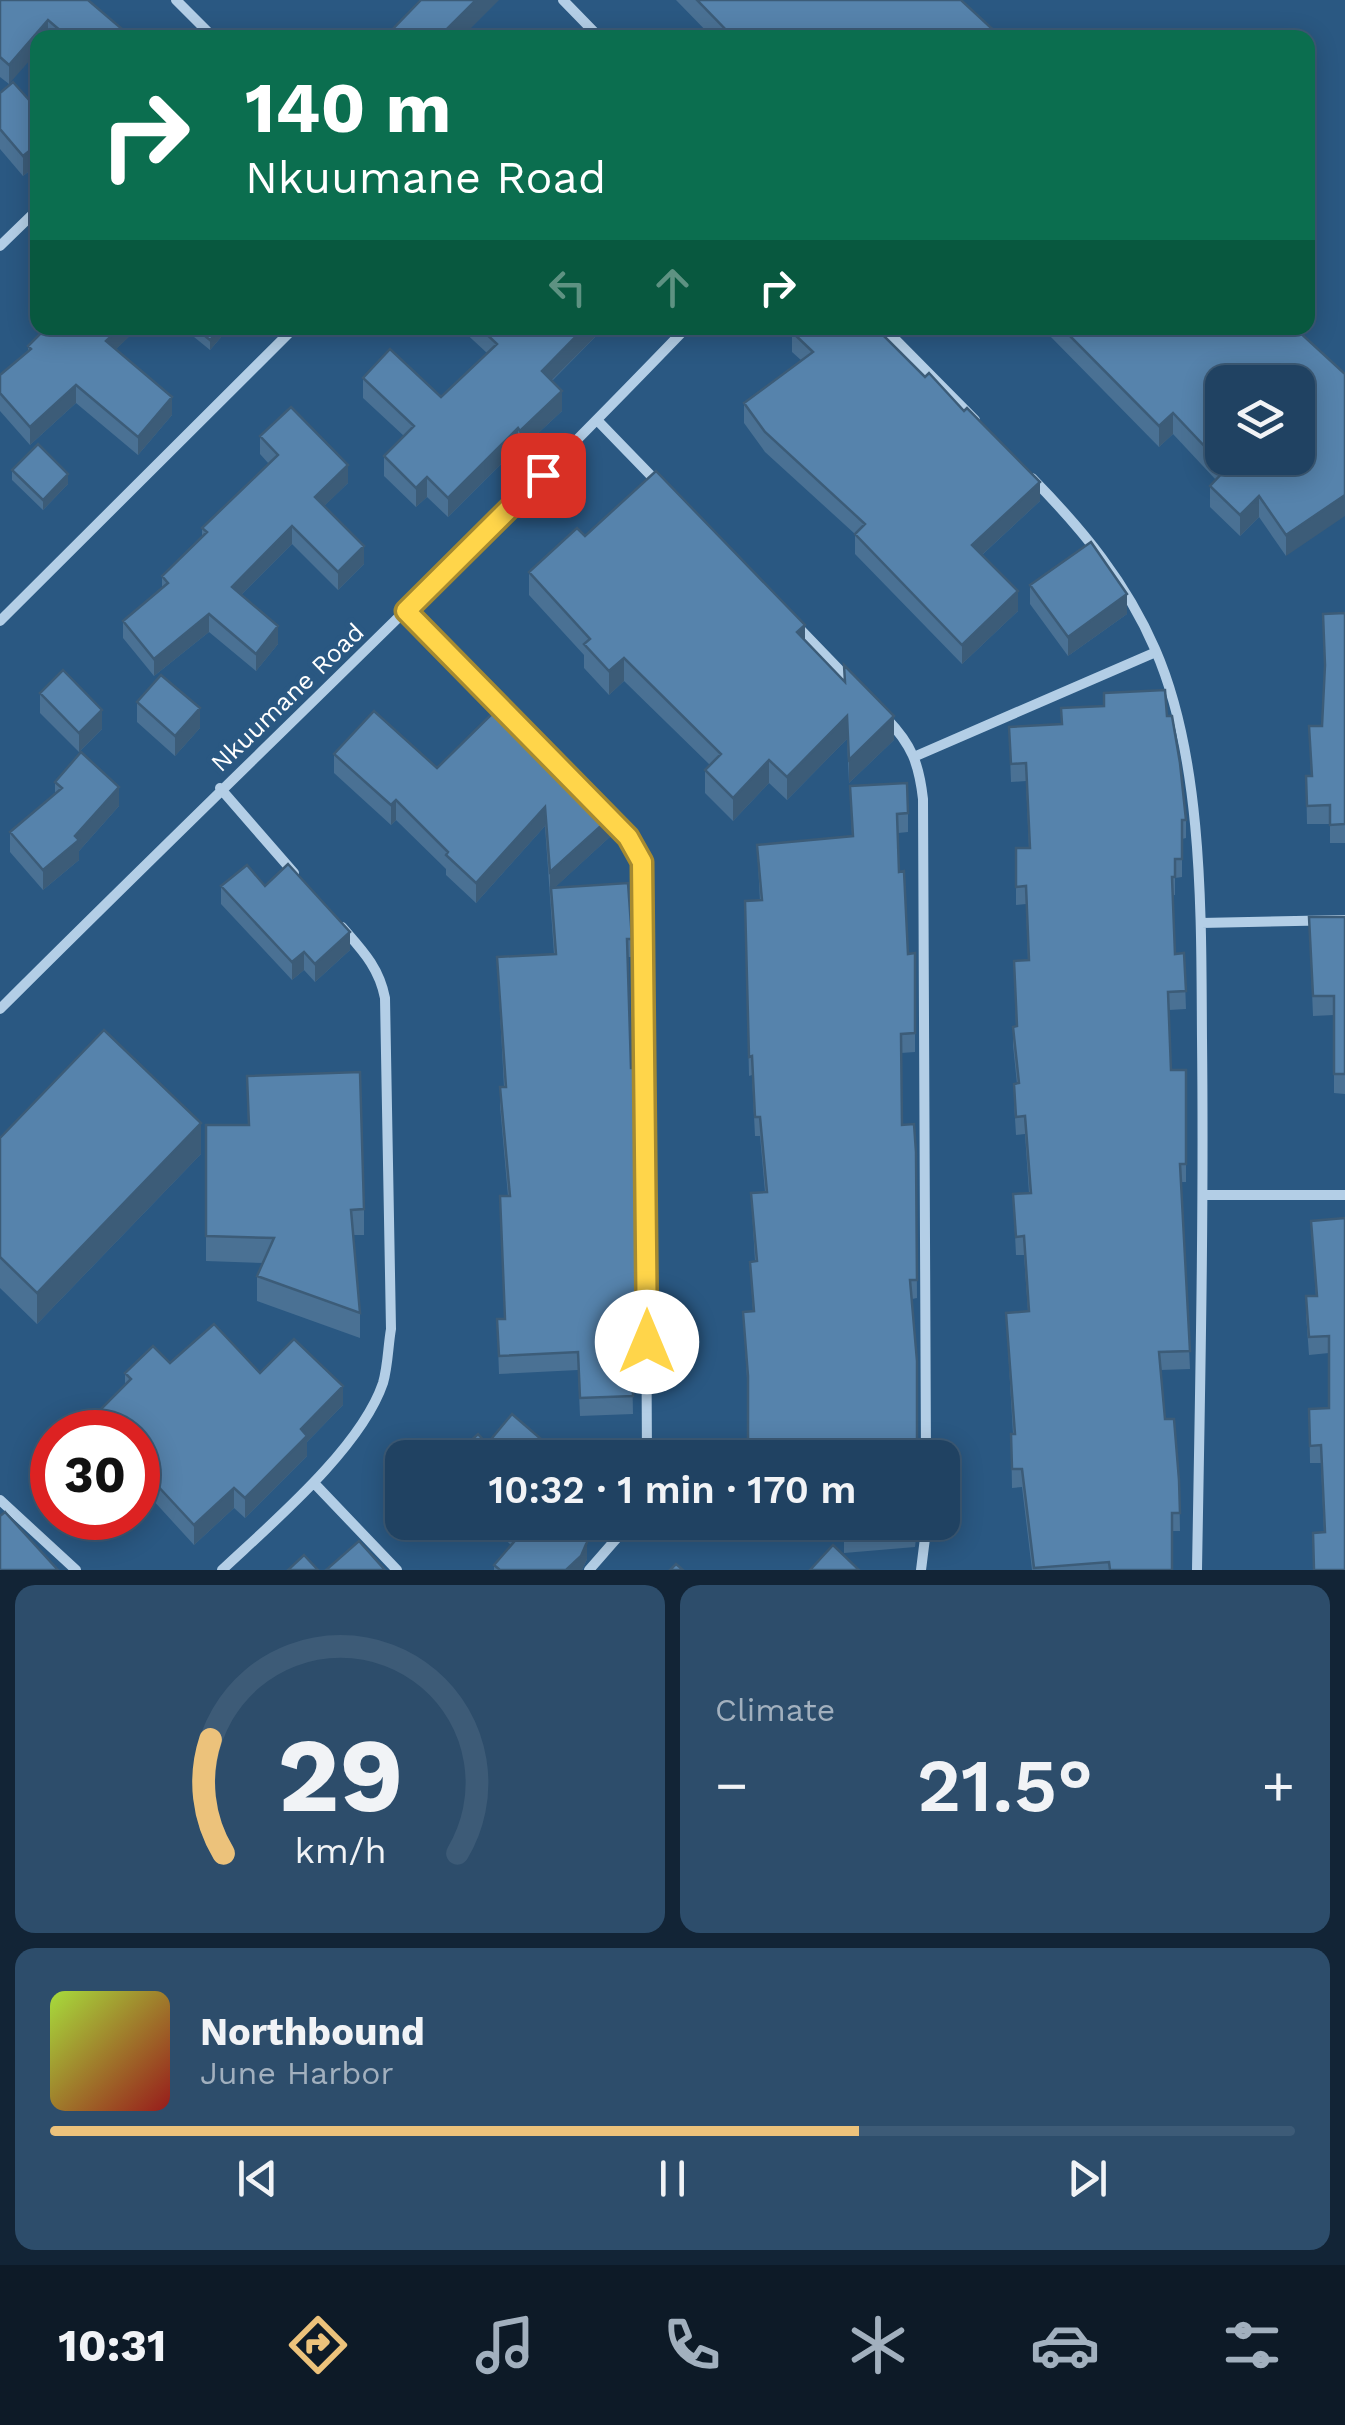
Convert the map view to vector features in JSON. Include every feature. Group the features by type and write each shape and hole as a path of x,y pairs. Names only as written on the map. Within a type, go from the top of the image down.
{"street":[{"path":"176,0 205,30"},
{"path":"563,0 590,30"},
{"path":"0,246 30,217"},
{"path":"0,620 287,335"},
{"name":"Nkuumane Road","path":"0,1009 220,788 406,611 679,335"},
{"path":"891,335 980,426"},
{"path":"597,420 665,490"},
{"path":"1022,468 1077,524 1130,598 1156,652 1185,758 1201,923 1204,1194 1196,1570"},
{"path":"406,611 518,724"},
{"path":"786,615 867,698"},
{"path":"916,756 1156,652"},
{"path":"880,712 907,740 916,756 923,799 926,1440"},
{"path":"220,788 308,888"},
{"path":"600,809 636,849 644,881 648,1440"},
{"path":"222,1570 314,1483 367,1414 383,1382 391,1329 385,998 381,977 371,960 334,917"},
{"path":"1201,923 1345,920"},
{"path":"1204,1194 1345,1195"},
{"path":"314,1483 397,1570"},
{"path":"0,1500 76,1570"},
{"path":"589,1570 615,1540"},
{"path":"921,1570 924,1540"}],"building":[{"path":"0,0 88,0 123,30 60,30 48,20 39,30 30,30 30,41 9,65 0,57"},
{"path":"421,0 476,0 446,30 392,30"},
{"path":"697,0 961,0 993,30 726,30"},
{"path":"13,82 30,101 30,150 23,156 0,129 0,93"},
{"path":"39,335 112,335 106,341 172,397 138,437 76,385 30,427 0,393 0,375 31,349 28,346"},
{"path":"487,335 577,335 542,371 562,391 520,431 518,428 448,498 427,477 416,488 384,456 414,426 363,378 390,349 441,397 497,344"},
{"path":"795,335 883,335 925,377 929,373 964,411 967,408 1040,482 972,545 1018,591 962,645 855,534 865,524 765,432 744,403 813,352"},
{"path":"1069,335 1303,335 1345,374 1345,495 1286,535 1259,496 1240,515 1210,486 1220,475 1315,475 1315,365 1205,365 1205,447 1173,413 1159,426"},
{"path":"291,407 348,465 315,497 364,546 338,572 292,526 232,587 278,626 256,654 209,614 154,659 123,621 168,583 162,576 207,532 202,528 278,455 260,436"},
{"path":"38,444 68,474 43,500 12,470"},
{"path":"656,471 805,625 797,632 845,682 844,665 894,716 849,760 847,716 787,777 769,760 733,798 705,770 721,754 624,658 609,671 584,644 590,639 529,572 577,528 585,536"},
{"path":"1091,542 1127,594 1068,637 1030,585"},
{"path":"1345,613 1345,824 1330,825 1330,805 1307,806 1306,776 1312,776 1309,726 1322,726 1323,614"},
{"path":"63,670 102,710 79,733 40,693"},
{"path":"161,675 200,708 175,736 137,702"},
{"path":"1165,690 1167,716 1172,716 1180,763 1186,820 1182,820 1182,859 1175,859 1172,877 1175,954 1184,953 1186,991 1168,992 1171,1070 1186,1070 1186,1164 1180,1164 1190,1351 1159,1352 1165,1419 1174,1419 1179,1480 1180,1513 1172,1513 1172,1570 1110,1570 1109,1562 1034,1568 1022,1469 1012,1469 1011,1434 1015,1434 1006,1313 1029,1311 1024,1236 1016,1237 1013,1194 1031,1193 1025,1116 1016,1117 1014,1084 1019,1083 1013,1027 1017,1026 1014,961 1029,960 1026,886 1016,887 1016,848 1030,848 1026,763 1011,764 1009,727 1062,724 1061,708 1104,706 1104,693"},
{"path":"503,703 613,815 550,872 545,807 476,883 396,800 391,805 334,754 374,711 437,768"},
{"path":"81,752 119,787 75,836 79,840 43,870 10,832 62,788 55,782"},
{"path":"907,783 908,813 897,814 908,954 915,953 915,1033 901,1034 902,1125 914,1124 916,1152 917,1280 910,1280 917,1361 917,1440 748,1440 743,1312 754,1311 750,1262 757,1261 751,1193 767,1192 760,1117 755,1117 752,1056 749,1057 745,901 762,900 757,845 853,836 850,786"},
{"path":"288,864 350,932 315,964 304,952 292,962 221,886 247,865 265,886"},
{"path":"628,883 632,939 627,939 631,1068 635,1068 637,1344 631,1344 633,1396 580,1398 578,1352 499,1356 497,1319 505,1319 500,1196 510,1196 500,1087 506,1087 497,957 556,954 551,888"},
{"path":"1309,917 1345,917 1345,1074 1334,1074 1334,996 1313,996"},
{"path":"104,1030 201,1123 37,1293 0,1257 0,1138"},
{"path":"360,1072 364,1209 351,1210 360,1313 257,1276 274,1238 206,1236 206,1125 249,1125 247,1076"},
{"path":"1345,1218 1345,1570 1314,1570 1313,1533 1325,1532 1321,1445 1310,1446 1309,1409 1329,1408 1329,1336 1309,1337 1306,1296 1317,1296 1311,1221"},
{"path":"214,1324 260,1373 294,1339 343,1386 301,1429 307,1436 245,1498 234,1488 194,1525 160,1488 160,1410 100,1410 131,1379 125,1373 153,1346 170,1363"},
{"path":"512,1414 542,1440 490,1440"},
{"path":"5,1512 58,1570 0,1570 0,1516"},
{"path":"516,1540 587,1542 581,1556 566,1570 500,1570 494,1565"},
{"path":"359,1541 385,1570 326,1570"},
{"path":"833,1545 859,1570 810,1570"},
{"path":"304,1555 318,1570 288,1570"}],"route":[{"path":"543,475 406,611 628,837 642,862 647,1342"}]}
